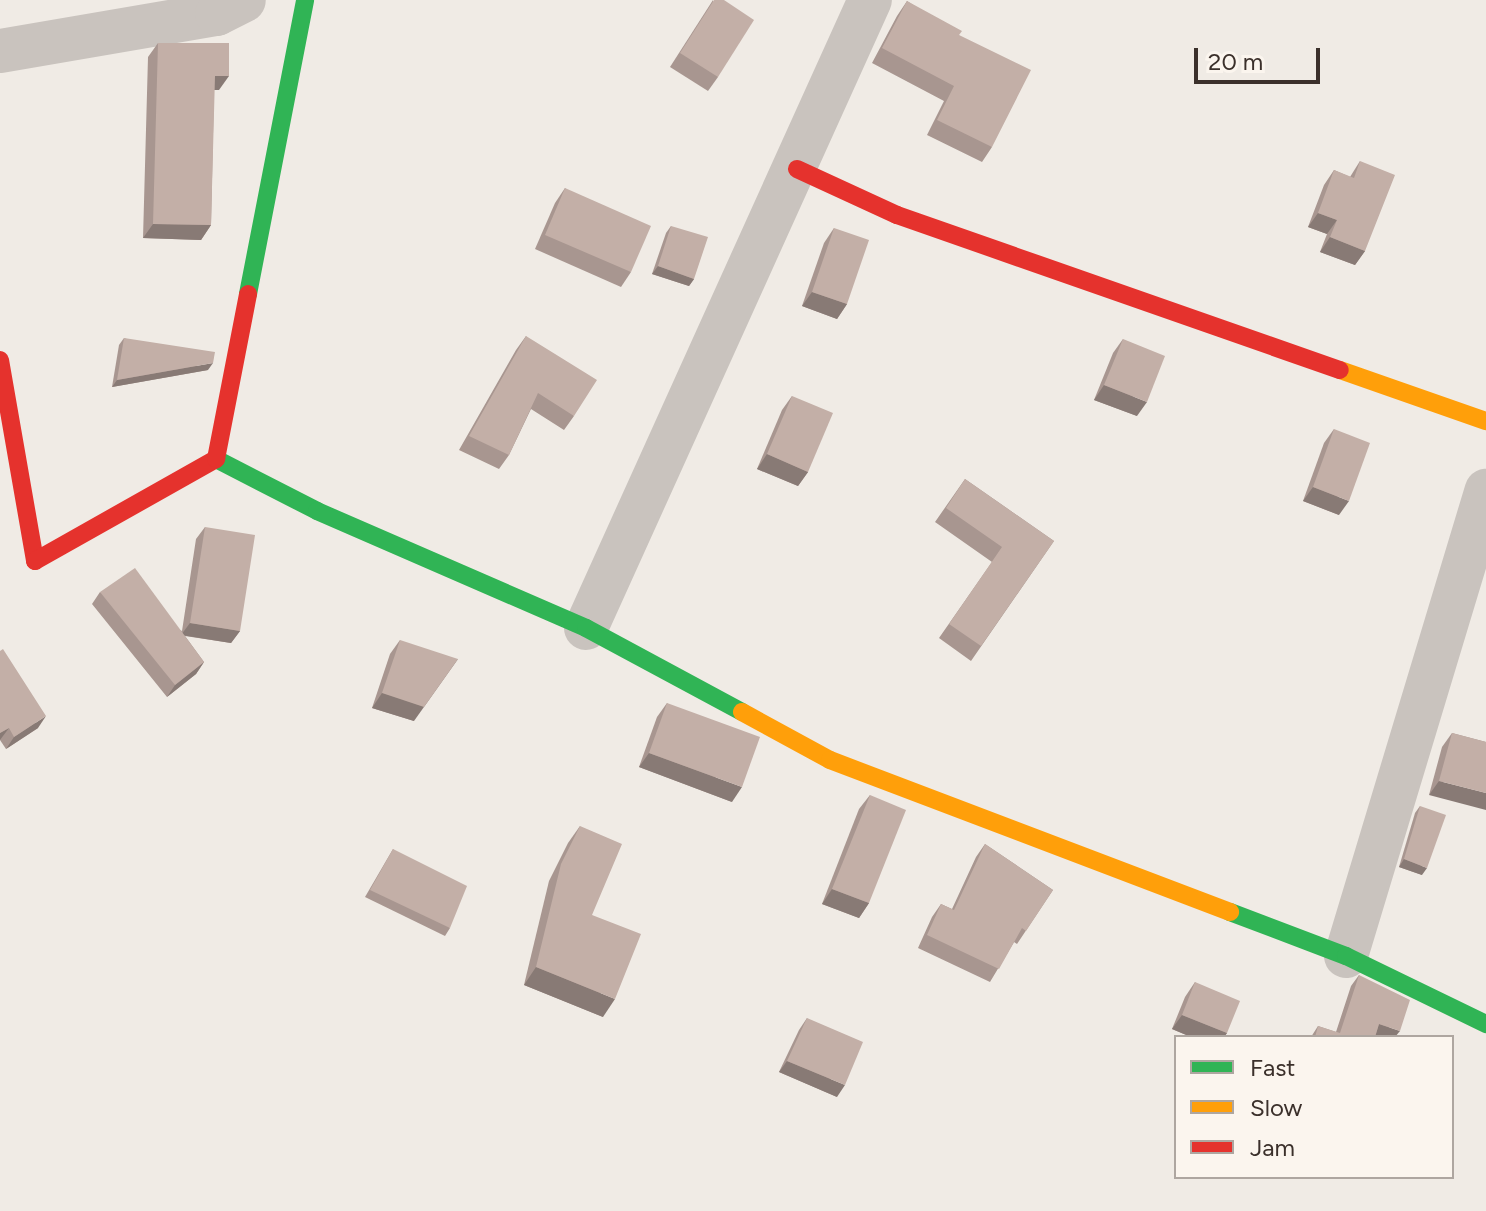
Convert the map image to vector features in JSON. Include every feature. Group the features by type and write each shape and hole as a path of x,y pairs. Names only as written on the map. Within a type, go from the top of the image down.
{"street":[{"path":"0,51 217,14 244,0"},
{"path":"0,360 35,561 216,459 305,0"},
{"path":"586,628 797,169 870,0"},
{"path":"797,169 897,215 1486,421"},
{"path":"216,459 317,511 586,628 830,760 1346,956 1486,1024"},
{"path":"1346,956 1486,491"}],"building":[{"path":"714,0 724,0 754,20 718,77 680,53"},
{"path":"907,1 962,31 959,35 1031,70 992,147 937,120 954,86 882,48"},
{"path":"158,43 229,43 229,76 215,76 211,225 153,224"},
{"path":"1360,161 1395,175 1365,251 1330,237 1337,220 1318,213 1334,170 1354,178"},
{"path":"565,188 651,226 631,272 545,235"},
{"path":"671,226 708,237 694,279 658,266"},
{"path":"834,228 869,240 847,304 812,292"},
{"path":"526,336 597,380 574,416 538,393 509,455 469,436"},
{"path":"124,338 215,352 213,363 117,380"},
{"path":"1123,339 1165,356 1147,402 1104,385"},
{"path":"792,396 833,413 808,472 767,454"},
{"path":"1334,429 1370,443 1349,501 1313,487"},
{"path":"965,479 1054,541 981,646 949,624 1002,547 946,508"},
{"path":"205,527 255,535 240,631 190,623"},
{"path":"135,568 204,662 175,685 100,592"},
{"path":"400,640 458,659 424,707 382,693"},
{"path":"3,649 46,716 14,737 9,728 0,733 0,651"},
{"path":"667,703 760,737 742,787 649,753"},
{"path":"1452,733 1486,742 1486,793 1439,781"},
{"path":"870,795 906,810 869,903 832,889"},
{"path":"1420,806 1446,815 1427,868 1404,859"},
{"path":"580,826 622,844 592,915 641,934 615,999 536,967 561,864"},
{"path":"985,844 1053,890 1026,931 1022,928 999,969 927,935 941,904 954,910"},
{"path":"393,849 467,886 450,928 370,890"},
{"path":"1359,975 1410,1000 1400,1031 1379,1024 1376,1035 1316,1035 1318,1026 1340,1033"},
{"path":"1195,982 1240,1001 1227,1033 1182,1015"},
{"path":"807,1018 863,1042 845,1085 787,1061"}],"traffic: fast":[{"path":"248,294 305,0"},
{"path":"216,459 317,511 586,628 742,712"},
{"path":"1230,912 1346,956 1486,1024"}],"traffic: slow":[{"path":"1340,370 1486,421"},
{"path":"742,712 830,760 1230,912"}],"traffic: jam":[{"path":"797,169 897,215 1340,370"},
{"path":"0,360 35,561 216,459 248,294"}]}
